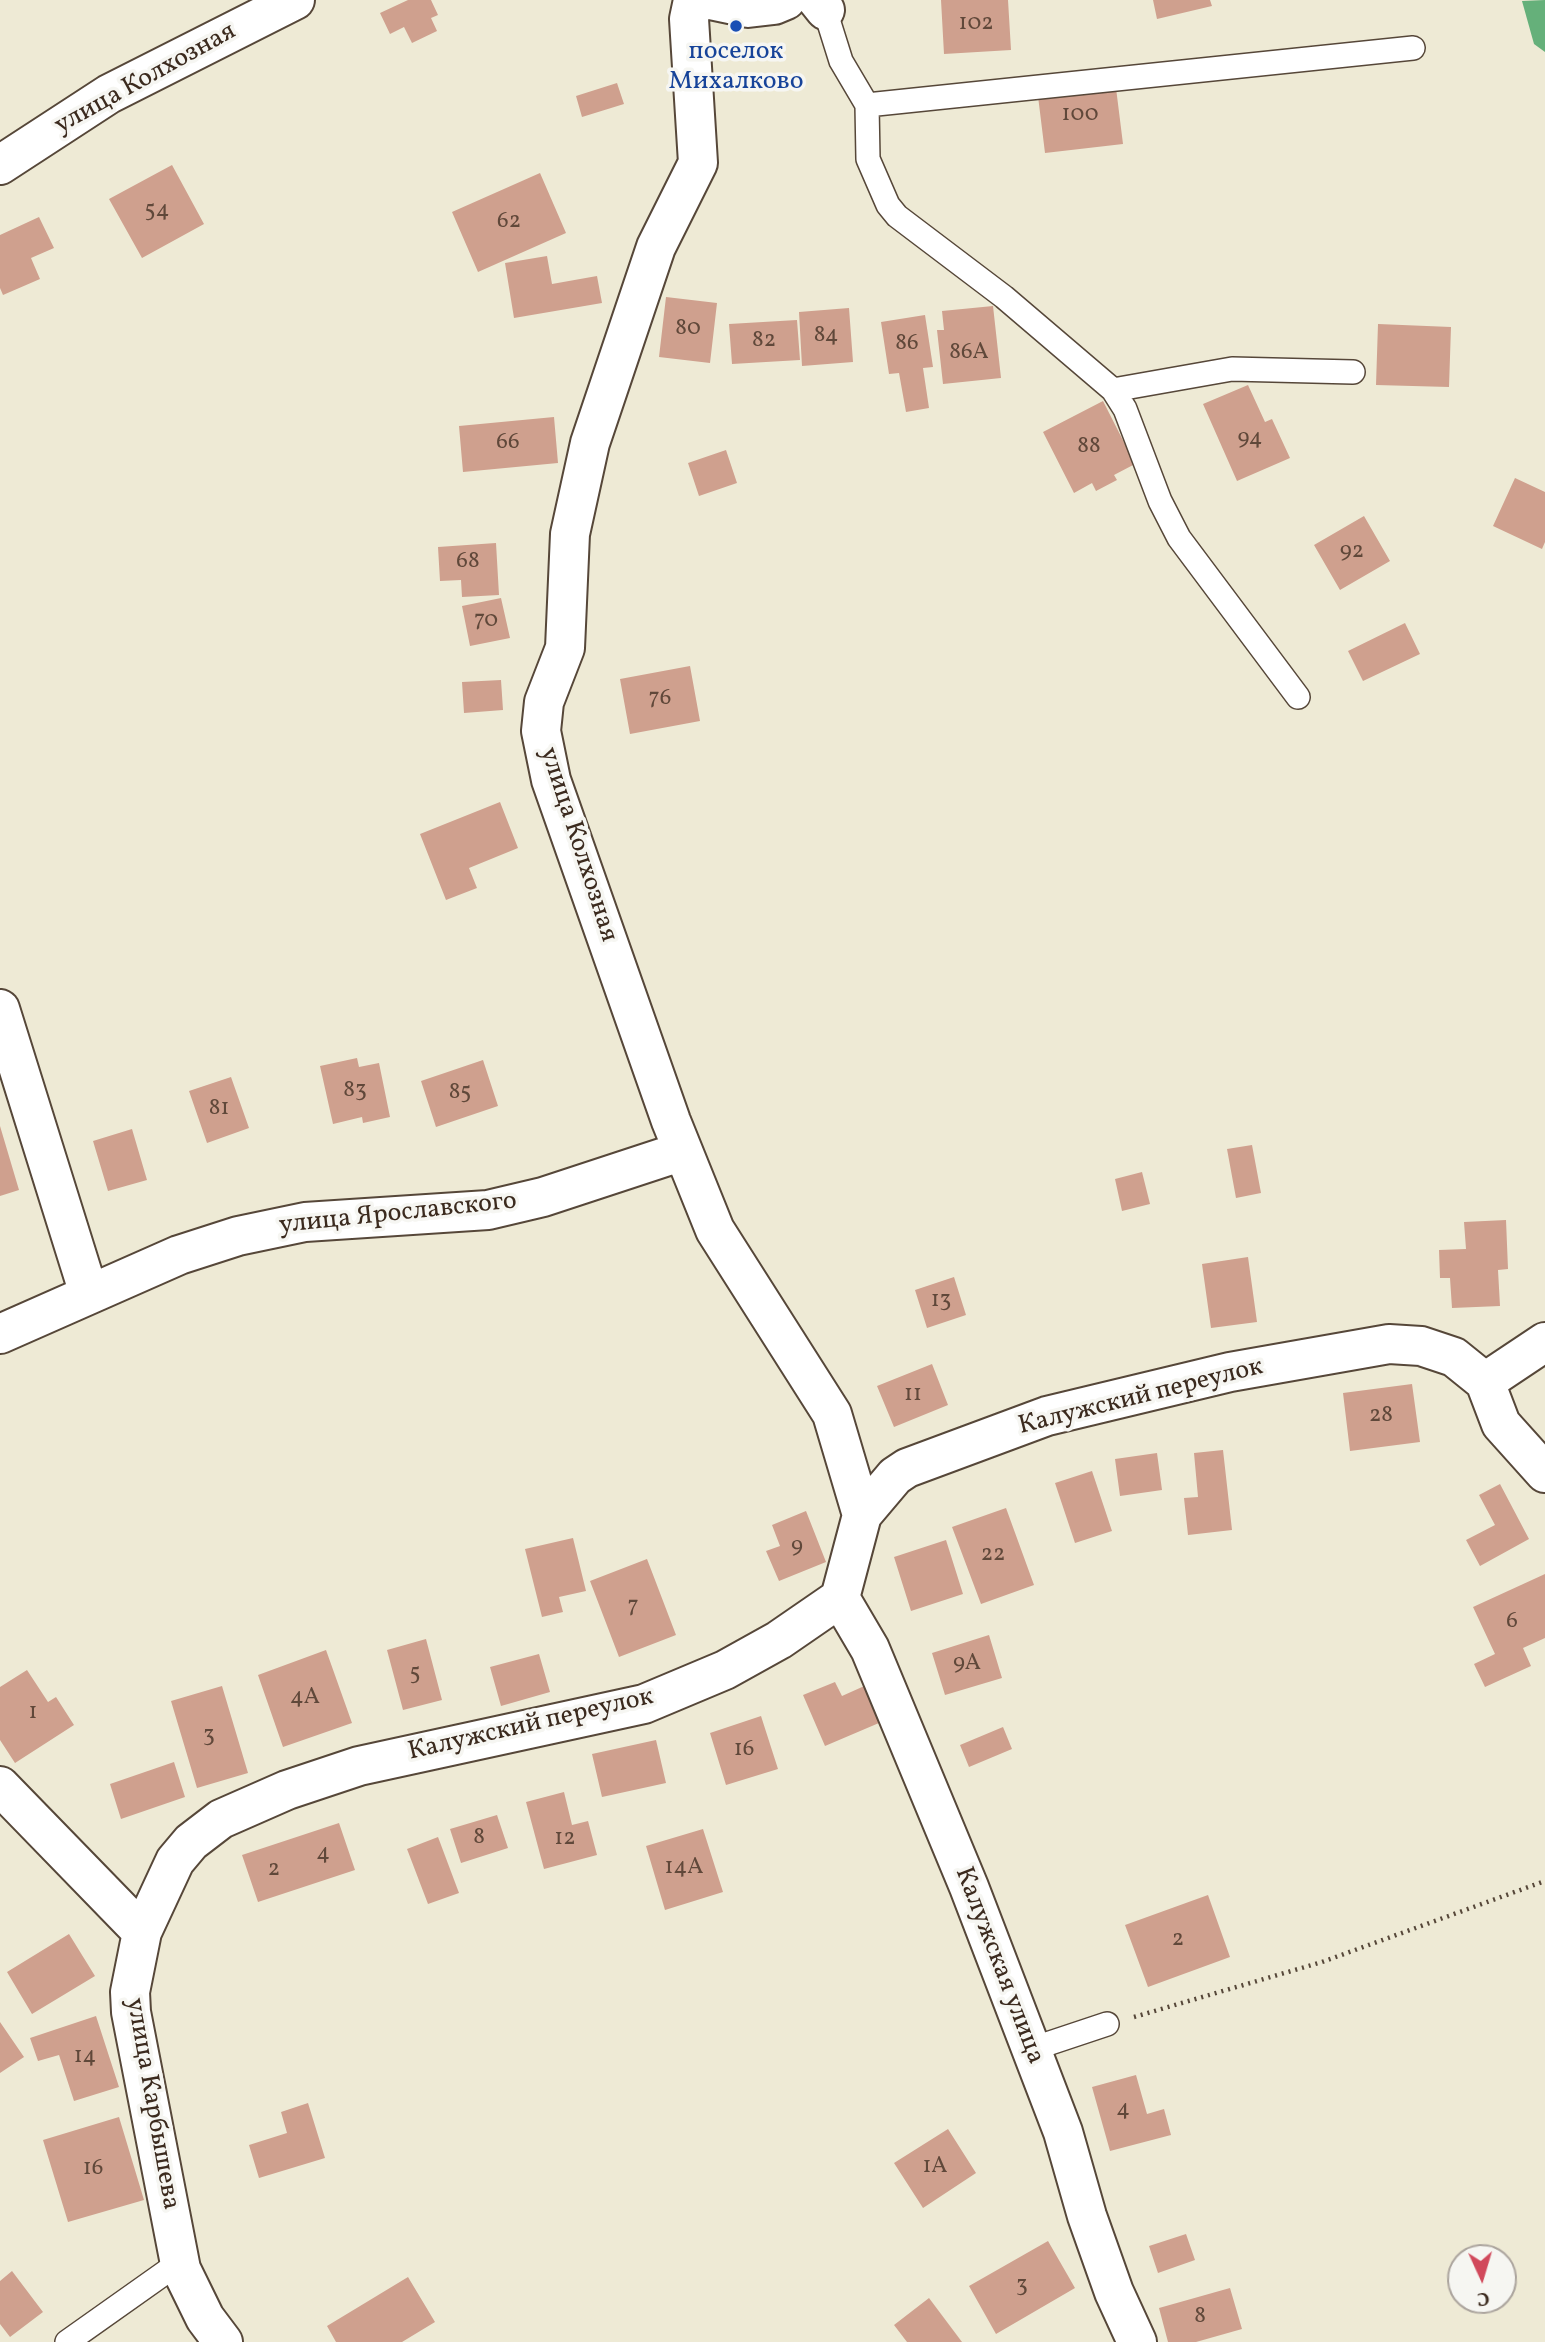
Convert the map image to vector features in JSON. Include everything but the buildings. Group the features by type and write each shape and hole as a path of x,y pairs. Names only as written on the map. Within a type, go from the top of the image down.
{"street":[{"name":"улица Колхозная","path":"0,165 110,94 295,0"},
{"path":"698,6 748,8 775,5 786,0"},
{"name":"улица Колхозная","path":"698,6 698,163 656,247 590,443 570,534 565,648 544,702 541,731 551,780 683,1151 715,1230 832,1414 862,1515"},
{"path":"0,1009 89,1294"},
{"name":"улица Ярославского","path":"0,1334 179,1255 238,1236 305,1222 488,1210 555,1193 683,1151"},
{"path":"1545,1342 1485,1382 1502,1424 1545,1473"},
{"name":"Калужский переулок","path":"142,1932 183,1852 207,1829 235,1810 359,1766 644,1704 753,1655 841,1598 862,1515 883,1487 907,1468 1047,1416 1230,1372 1389,1344 1421,1346 1454,1357 1485,1382"},
{"name":"Калужская улица","path":"841,1598 870,1649 969,1887 1029,2050 1063,2132 1087,2216 1114,2292 1137,2342"},
{"path":"0,1786 142,1932"},
{"name":"улица Карбышева","path":"142,1932 132,1981 131,2012 180,2262 191,2294 223,2342"}],"lane":[{"path":"821,5 841,61 867,105 869,159 880,191 897,216 1004,297 1113,390 1125,409 1160,501 1179,538 1298,697"},
{"path":"867,105 1413,48"},
{"path":"1113,390 1232,369 1353,372"},
{"path":"1029,2050 1107,2024"},
{"path":"67,2342 180,2262"}],"path":[{"path":"1107,2024 1322,1962 1545,1881"}],"green space":[{"path":"1545,0 1545,52 1534,44 1522,1"}],"place":[{"name":"поселок Михалково","path":"736,26"}]}
